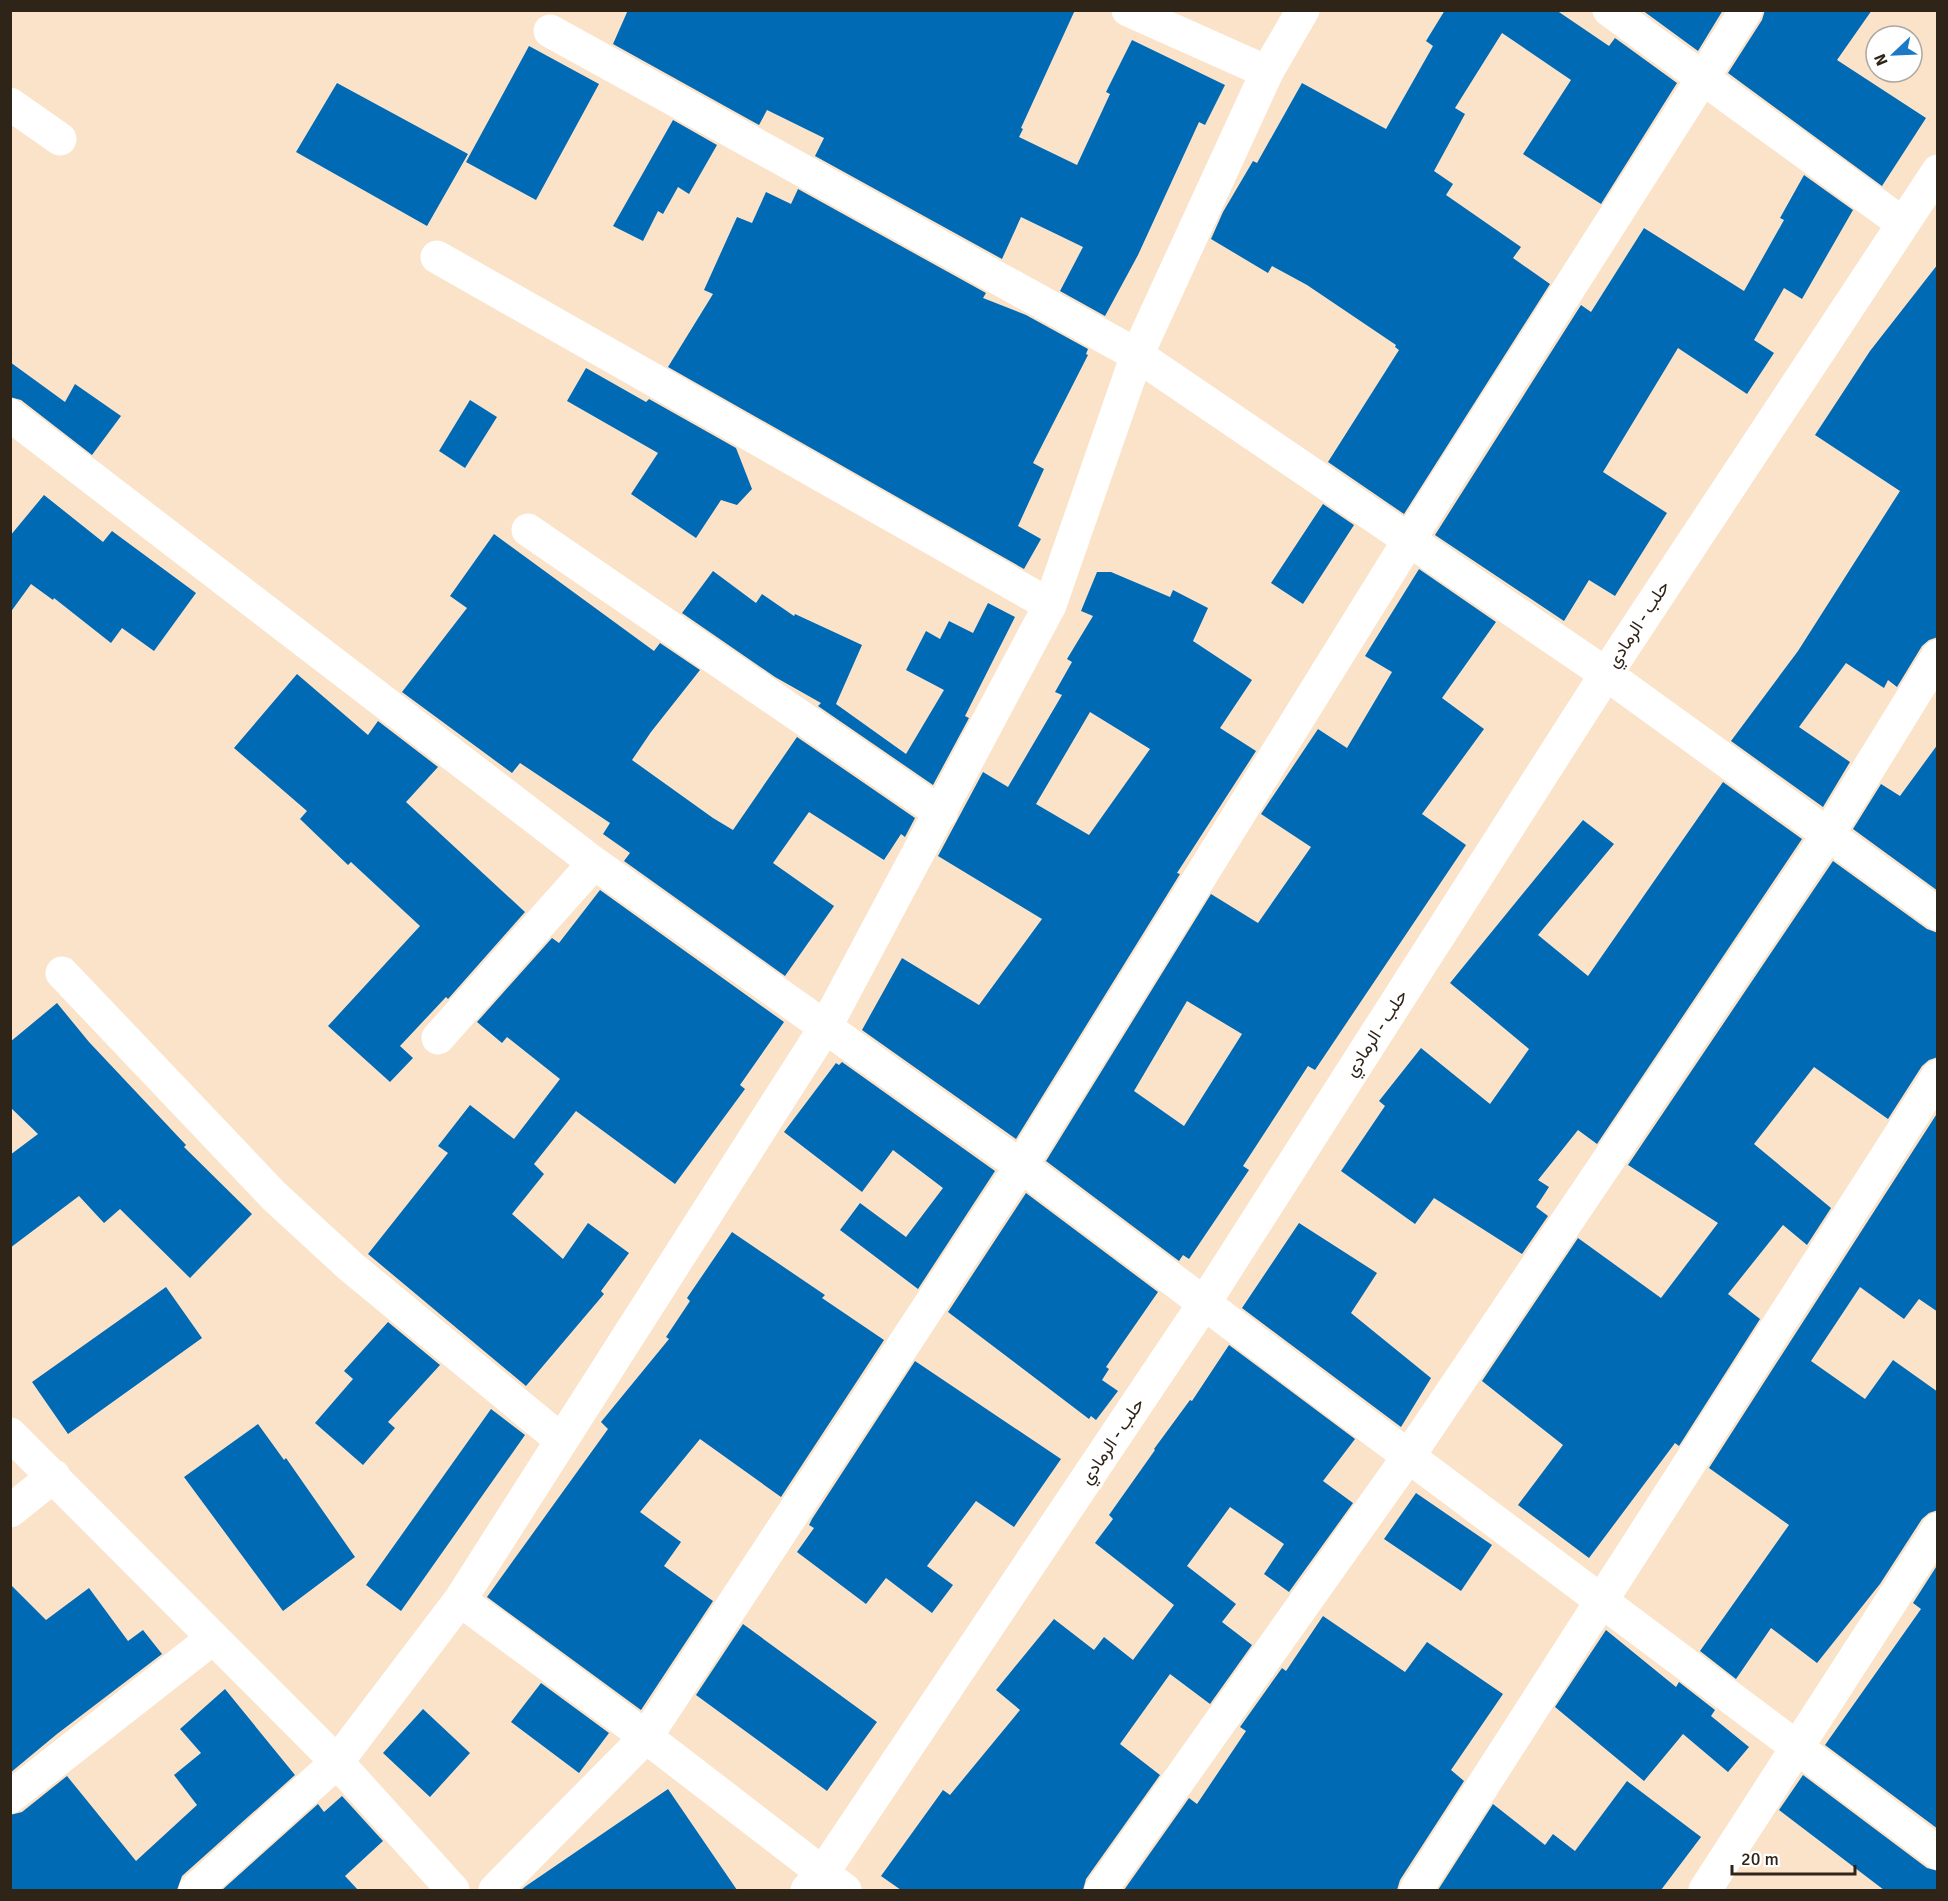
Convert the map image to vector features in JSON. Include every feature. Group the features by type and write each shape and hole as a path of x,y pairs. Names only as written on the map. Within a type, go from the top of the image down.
{"main road":[{"path":"1128,10 1267,72"},
{"path":"195,1890 337,1762 460,1600 826,1026 1050,605 1137,355 1267,72 1303,10"},
{"path":"1609,10 1902,223"},
{"path":"495,1890 646,1737 1020,1167 1409,540 1746,10"},
{"path":"550,31 1137,355 1605,674 1938,914"},
{"path":"10,104 60,139"},
{"name":"حلب - الرمادي","path":"825,1885 1203,1305 1605,674 1938,171"},
{"path":"436,257 1050,605"},
{"path":"10,415 594,863 826,1026 1020,1167 1938,1853"},
{"path":"528,530 941,813"},
{"path":"1101,1890 1408,1457 1827,836 1938,657"},
{"path":"438,1038 594,863"},
{"path":"62,973 274,1196 350,1266 561,1440"},
{"path":"1416,1890 1938,1076"},
{"path":"10,1434 337,1762 453,1890"},
{"path":"10,1511 54,1476"},
{"path":"1705,1890 1938,1529"},
{"path":"460,1600 646,1737 825,1885"},
{"path":"10,1797 213,1638"}],"building":[{"path":"628,10 1075,10 1021,128 1023,129 1019,137 1077,165 1110,94 1106,92 1132,40 1225,85 1205,125 1199,122 1138,255 1105,316 1060,291 1083,247 1021,217 1002,259 815,156 824,138 767,110 759,125 613,44"},
{"path":"1445,10 1556,10 1609,46 1615,38 1677,83 1601,204 1523,154 1571,80 1502,33 1455,108 1465,114 1434,171 1453,184 1446,195 1521,247 1513,258 1550,284 1404,514 1328,462 1399,350 1395,347 1396,345 1307,285 1272,266 1268,273 1211,239 1223,212 1253,161 1257,163 1302,83 1386,129 1433,46 1426,41"},
{"path":"1642,10 1723,10 1698,51"},
{"path":"1765,10 1872,10 1837,60 1864,78 1864,84 1874,84 1926,118 1882,186 1728,73 1762,20"},
{"path":"529,46 599,84 536,200 466,162"},
{"path":"337,83 468,154 427,226 296,152"},
{"path":"673,120 717,145 689,194 678,187 663,214 658,211 643,241 613,226"},
{"path":"1804,175 1853,210 1802,299 1784,288 1754,340 1774,353 1747,394 1678,348 1603,472 1667,513 1615,596 1589,580 1564,621 1435,535 1581,305 1591,312 1644,228 1744,291 1784,220 1780,218"},
{"path":"798,189 986,293 983,298 1026,315 1088,349 1086,354 1088,355 1033,463 1044,469 1018,526 1041,539 1024,569 668,367 713,294 704,290 737,217 752,223 766,192 791,204"},
{"path":"1938,264 1938,637 1922,646 1897,687 1888,680 1884,688 1846,663 1799,727 1850,762 1823,807 1731,741 1798,651 1900,491 1815,435 1870,351"},
{"path":"10,362 65,402 75,384 121,416 92,455 21,400 10,397"},
{"path":"586,368 646,402 649,399 736,448 752,489 737,505 721,500 696,538 631,494 658,453 567,401"},
{"path":"470,400 497,417 465,468 439,451"},
{"path":"44,495 103,542 112,531 196,593 154,651 122,628 111,643 54,598 53,600 31,584 10,613 10,536"},
{"path":"1323,504 1354,525 1303,604 1271,583"},
{"path":"494,534 654,651 660,643 700,670 632,760 713,818 733,830 797,737 915,818 905,837 901,834 884,860 809,812 773,863 834,906 785,976 624,861 630,853 603,834 610,823 520,763 512,773 402,692 467,608 450,596"},
{"path":"1419,569 1496,622 1442,698 1484,729 1422,814 1466,845 1315,1070 1308,1066 1243,1166 1249,1170 1189,1259 1183,1255 1179,1261 1046,1161 1211,894 1258,923 1311,847 1261,814 1318,729 1347,748 1392,672 1365,656","holes":["1187,1001 1242,1034 1184,1126 1134,1091"]},
{"path":"713,571 756,603 762,594 794,616 795,614 862,645 836,704 906,754 944,690 906,670 926,631 940,639 949,621 973,633 988,603 1015,617 965,716 969,718 933,785 818,706 821,703 775,677 682,613"},
{"path":"1097,572 1111,572 1170,597 1173,590 1208,608 1193,641 1252,680 1220,728 1256,751 1177,873 1180,874 1016,1139 862,1030 902,958 979,1005 1042,919 938,856 983,772 1008,787 1062,695 1055,692 1072,662 1067,659 1093,616 1081,611","holes":["1090,712 1150,749 1089,835 1036,804"]},
{"path":"297,674 368,735 378,721 438,767 406,802 525,912 448,999 446,997 400,1046 413,1058 390,1082 328,1026 420,926 351,862 348,865 300,819 307,811 234,748"},
{"path":"1938,744 1938,891 1853,829 1881,784 1900,796"},
{"path":"1723,782 1802,839 1597,1144 1578,1130 1538,1180 1549,1187 1536,1207 1548,1216 1522,1254 1434,1198 1415,1224 1341,1171 1385,1106 1379,1101 1421,1048 1490,1104 1529,1049 1450,983 1583,820 1614,844 1538,935 1588,976"},
{"path":"1833,861 1927,929 1938,933 1938,1057 1922,1066 1888,1119 1814,1067 1754,1144 1831,1208 1807,1245 1783,1225 1728,1294 1760,1319 1679,1446 1675,1443 1589,1558 1518,1505 1563,1445 1482,1381 1578,1238 1661,1298 1718,1223 1628,1165"},
{"path":"600,890 784,1022 740,1085 745,1089 675,1184 576,1111 534,1164 544,1174 512,1214 563,1259 588,1223 629,1253 601,1291 604,1294 526,1386 368,1254 448,1153 438,1146 470,1105 514,1139 560,1079 507,1037 502,1043 477,1022 552,938 559,943"},
{"path":"57,1003 89,1042 186,1145 184,1147 252,1214 190,1278 120,1209 104,1223 79,1196 10,1248 10,1155 38,1134 10,1107 10,1042"},
{"path":"842,1062 995,1171 918,1289 840,1230 860,1203 906,1237 943,1188 893,1150 862,1192 784,1132 836,1063 839,1065"},
{"path":"1938,1112 1938,1312 1919,1299 1904,1319 1860,1287 1811,1361 1865,1399 1893,1360 1938,1392 1938,1510 1922,1519 1880,1584 1817,1663 1771,1628 1736,1679 1700,1651 1789,1525 1709,1468"},
{"path":"1026,1193 1158,1292 1106,1367 1109,1369 1102,1380 1118,1391 1096,1420 1091,1416 1089,1419 948,1312"},
{"path":"1299,1223 1377,1273 1351,1313 1431,1378 1401,1427 1242,1308"},
{"path":"732,1232 825,1295 822,1298 884,1340 781,1497 700,1439 640,1512 681,1542 664,1566 713,1601 641,1710 487,1597 608,1429 601,1422 669,1339 666,1337 690,1301 687,1298"},
{"path":"166,1287 202,1338 68,1434 32,1382"},
{"path":"388,1322 440,1365 388,1422 395,1428 363,1465 315,1423 353,1379 344,1371"},
{"path":"1229,1345 1355,1439 1323,1481 1353,1503 1289,1592 1264,1574 1284,1544 1230,1507 1187,1566 1236,1604 1222,1622 1252,1645 1210,1704 1170,1674 1120,1744 1160,1775 1086,1879 1083,1890 901,1890 881,1876 943,1790 950,1795 1020,1710 996,1690 1054,1619 1094,1650 1104,1637 1133,1660 1174,1605 1095,1543 1113,1519 1109,1515 1154,1449 1190,1400 1192,1401"},
{"path":"915,1361 1061,1459 1014,1527 976,1501 927,1566 953,1585 932,1613 886,1578 866,1604 797,1552 814,1528 809,1525 812,1519"},
{"path":"491,1409 525,1435 401,1611 366,1585"},
{"path":"258,1424 284,1460 286,1458 355,1557 283,1611 184,1477"},
{"path":"1416,1493 1492,1545 1461,1591 1384,1539"},
{"path":"1938,1564 1938,1829 1825,1745 1921,1609 1913,1603"},
{"path":"10,1584 46,1620 89,1588 128,1641 143,1630 162,1654 10,1773"},
{"path":"1323,1616 1405,1672 1427,1642 1503,1694 1451,1770 1464,1781 1400,1880 1397,1890 1124,1890 1189,1798 1197,1804 1246,1731 1240,1727 1282,1668 1286,1671"},
{"path":"743,1624 877,1722 827,1791 696,1695"},
{"path":"1606,1630 1676,1687 1679,1682 1715,1710 1711,1716 1749,1747 1728,1772 1683,1734 1644,1781 1555,1707"},
{"path":"541,1683 609,1733 579,1773 511,1722"},
{"path":"225,1689 295,1775 182,1876 177,1890 10,1890 10,1815 22,1812 67,1776 136,1861 197,1805 174,1775 201,1753 180,1729"},
{"path":"423,1709 470,1753 430,1797 383,1753"},
{"path":"1803,1775 1927,1868 1938,1871 1938,1890 1884,1890 1779,1810"},
{"path":"1627,1781 1701,1837 1661,1890 1438,1890 1493,1804 1545,1845 1553,1834 1575,1851"},
{"path":"668,1789 737,1890 521,1890 526,1886"},
{"path":"342,1796 383,1841 345,1876 358,1890 222,1890 318,1804 324,1812"}]}
